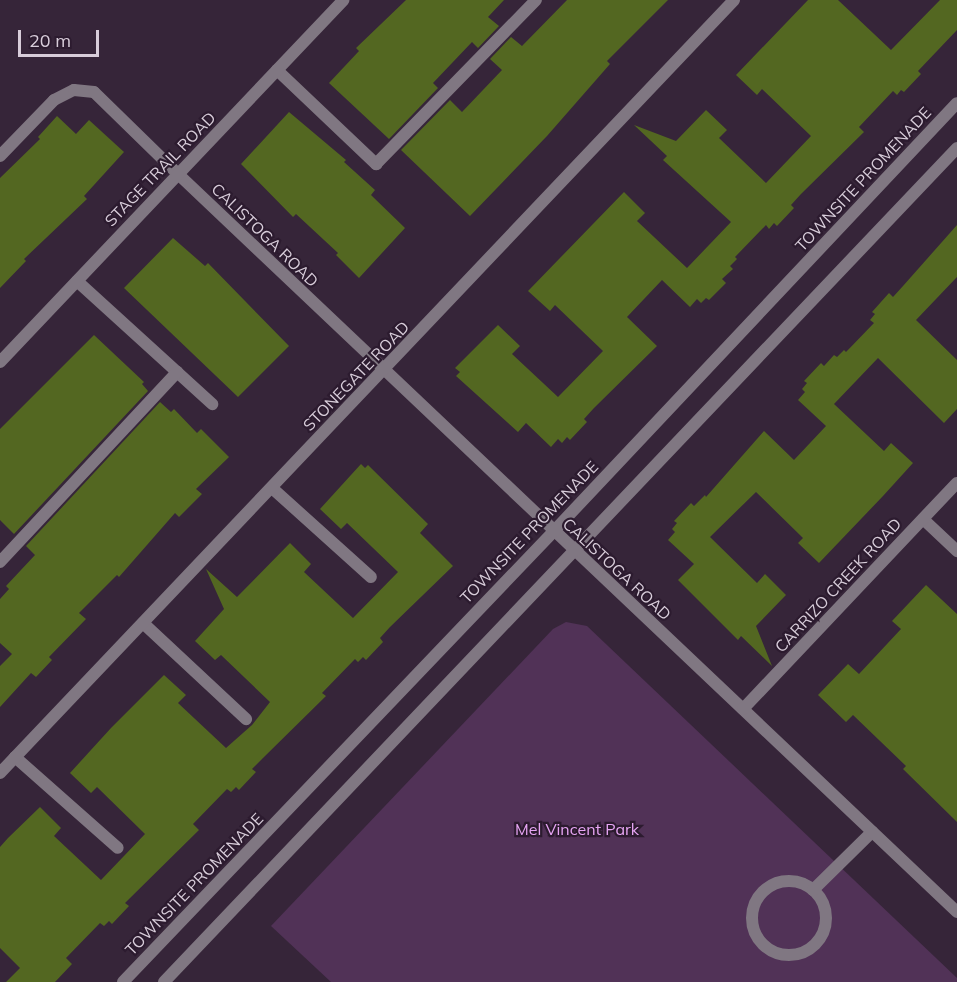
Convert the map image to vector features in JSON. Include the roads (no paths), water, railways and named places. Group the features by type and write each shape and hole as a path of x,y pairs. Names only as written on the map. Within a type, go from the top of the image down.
{"street":[{"name":"STAGE TRAIL ROAD","path":"0,362 343,0"},
{"path":"277,70 376,164 536,0"},
{"name":"STONEGATE ROAD","path":"0,773 734,0"},
{"name":"CALISTOGA ROAD","path":"0,156 54,100 74,90 94,92 553,532 957,912"},
{"name":"TOWNSITE PROMENADE","path":"123,982 553,532 957,103"},
{"path":"164,982 957,148"},
{"path":"77,281 212,404"},
{"path":"0,562 177,372"},
{"name":"CARRIZO CREEK ROAD","path":"743,709 957,483"},
{"path":"273,488 371,577"},
{"path":"923,519 957,551"},
{"path":"143,623 246,719"},
{"path":"15,757 118,848"},
{"path":"813,890 872,832"},
{"path":"790,881 803,884 813,890 825,910 823,934 816,944 795,955 783,955 761,944 755,933 752,915 758,897 767,889 790,881"}],"park label":[{"name":"Mel Vincent Park","path":"577,829"}]}
